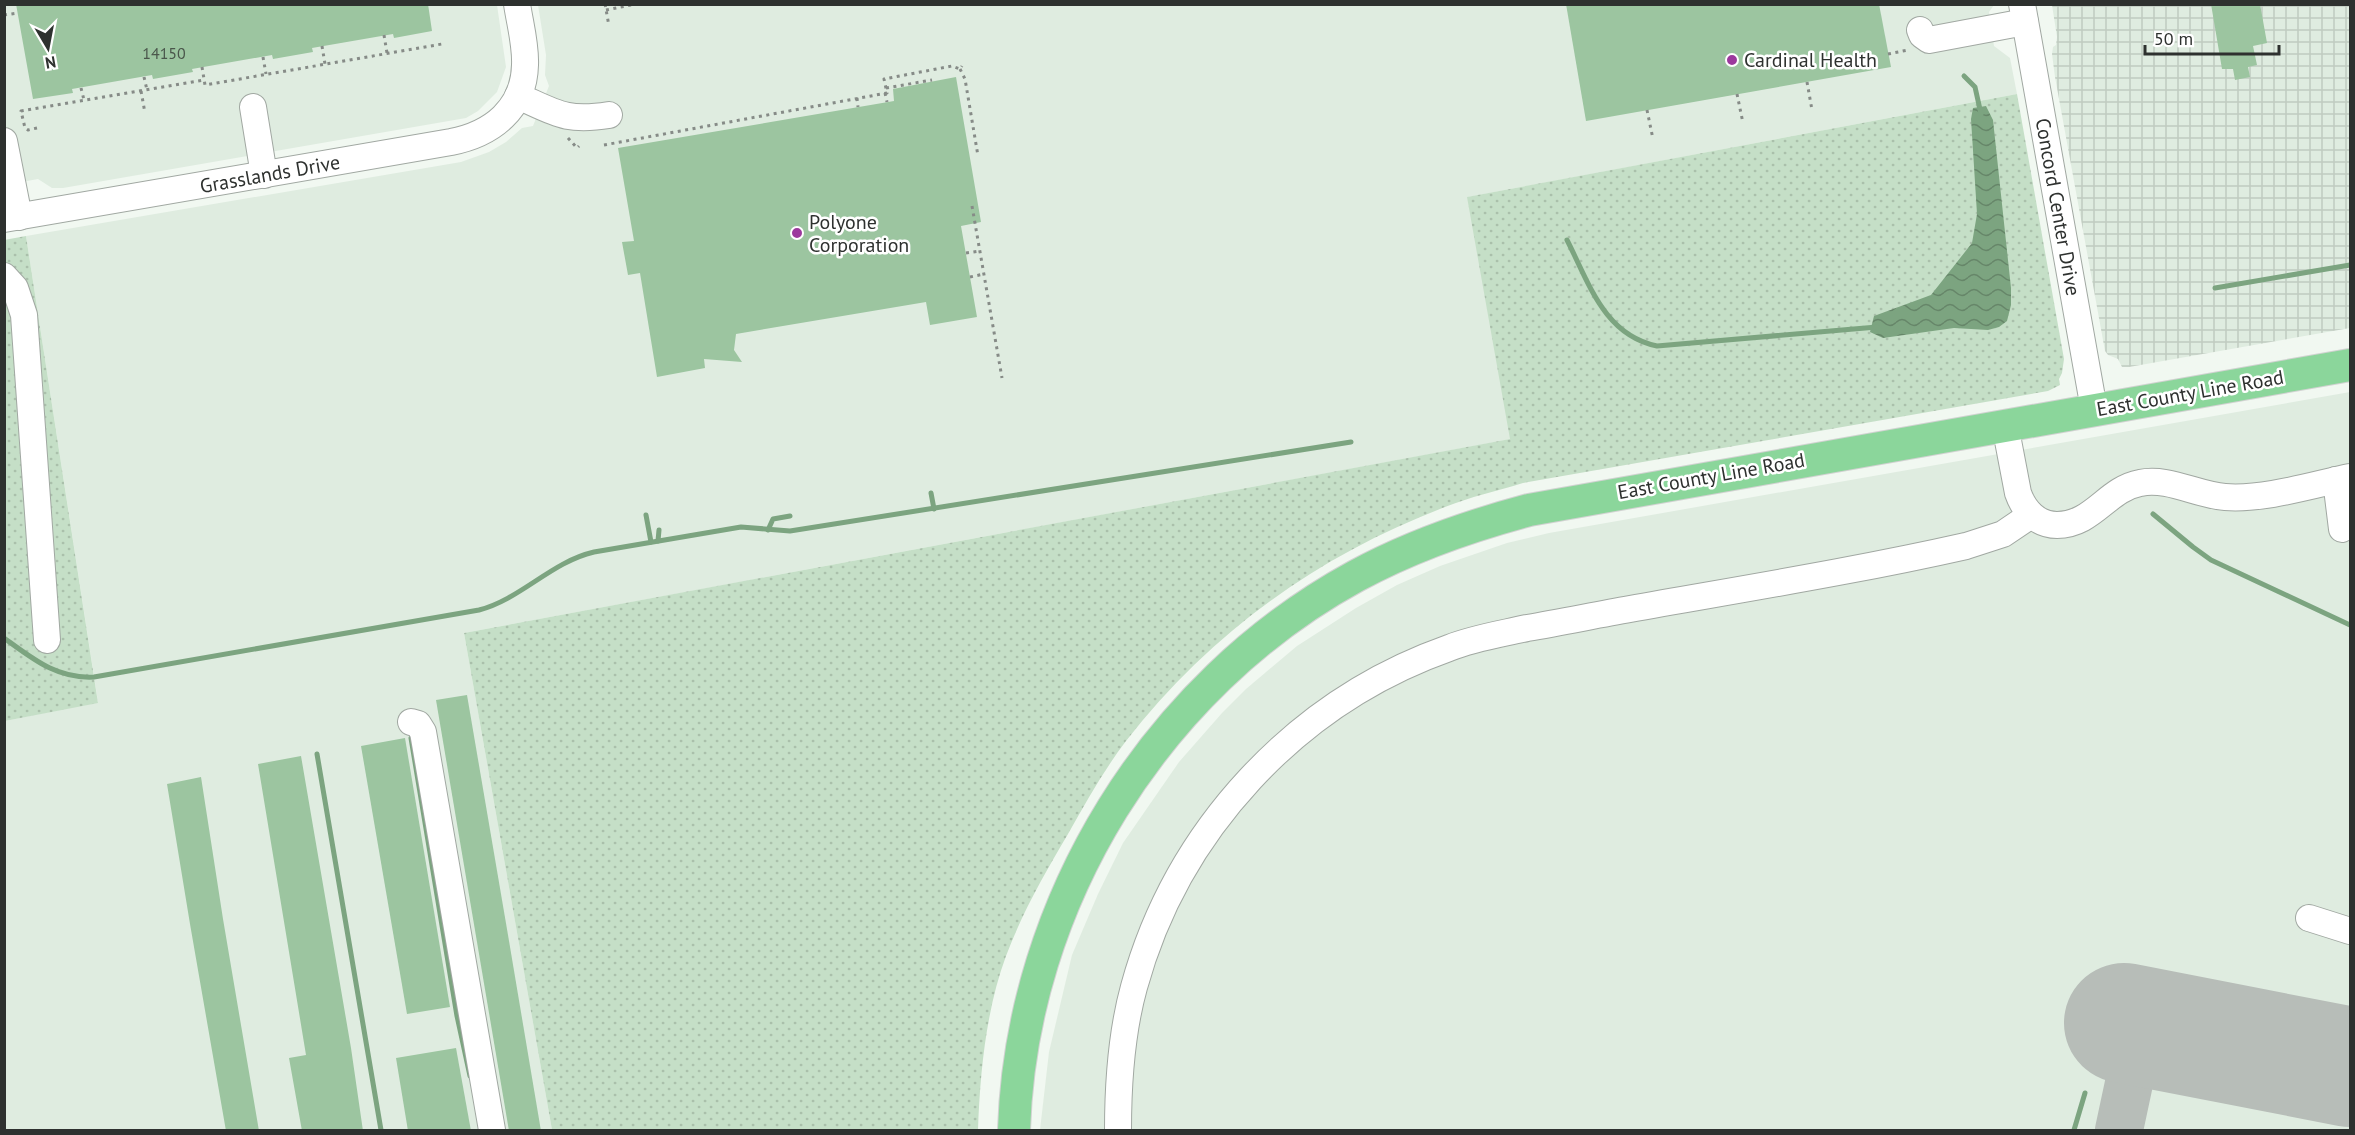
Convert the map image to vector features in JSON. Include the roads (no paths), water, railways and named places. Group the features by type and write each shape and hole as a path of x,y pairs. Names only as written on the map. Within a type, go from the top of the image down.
{"main road":[{"name":"East County Line Road","path":"1014,1131 1018,1082 1028,1020 1049,943 1074,882 1102,824 1148,757 1205,691 1275,629 1355,577 1431,540 1462,528 1529,510 2350,365"}],"street":[{"path":"516,4 525,63 518,96 554,113 576,119 609,115"},
{"path":"1918,39 1929,40 2024,13"},
{"name":"Concord Center Drive","path":"2024,13 2094,409"},
{"name":"Grasslands Drive","path":"12,218 466,139 496,124 506,115 518,96"},
{"path":"253,107 264,175"},
{"path":"4,141 12,218"},
{"path":"4,276 15,288 24,315 47,640"},
{"path":"2005,425 2022,504 2031,515 2046,524 2073,523 2086,518 2120,490 2151,481 2213,495 2236,497 2259,495 2343,479 2342,529"},
{"path":"1118,1131 1123,1045 1132,996 1149,942 1178,877 1215,820 1243,785 1295,735 1335,705 1396,670 1468,641 1609,612 1966,546 2003,534 2031,515"},
{"path":"411,722 418,724 423,732 492,1131"},
{"path":"2308,918 2350,931"}],"water":[{"path":"1986,106 1993,120 2011,288 2011,305 2007,321 1999,327 1988,330 1954,328 1883,338 1870,332 1874,316 1931,295 1972,243 1977,214 1971,119 1973,108"}],"waterway":[{"path":"1964,76 1975,87 1981,114"},
{"path":"1567,240 1591,290 1611,319 1624,331 1639,340 1657,346 1877,327"},
{"path":"2215,288 2350,265"},
{"path":"4,638 35,660 57,671 68,675 94,677 479,610 509,598 564,564 594,552 741,527 790,531 1351,442"},
{"path":"931,493 934,509"},
{"path":"2153,514 2211,560 2350,625"},
{"path":"646,515 651,542"},
{"path":"768,530 773,519 790,516"},
{"path":"658,541 659,530"},
{"path":"411,738 457,1016 470,1076"},
{"path":"317,754 381,1130"},
{"path":"2074,1130 2085,1093"}],"place":[{"name":"Cardinal Health","path":"1732,60"},
{"name":"Polyone Corporation","path":"797,233"}]}
